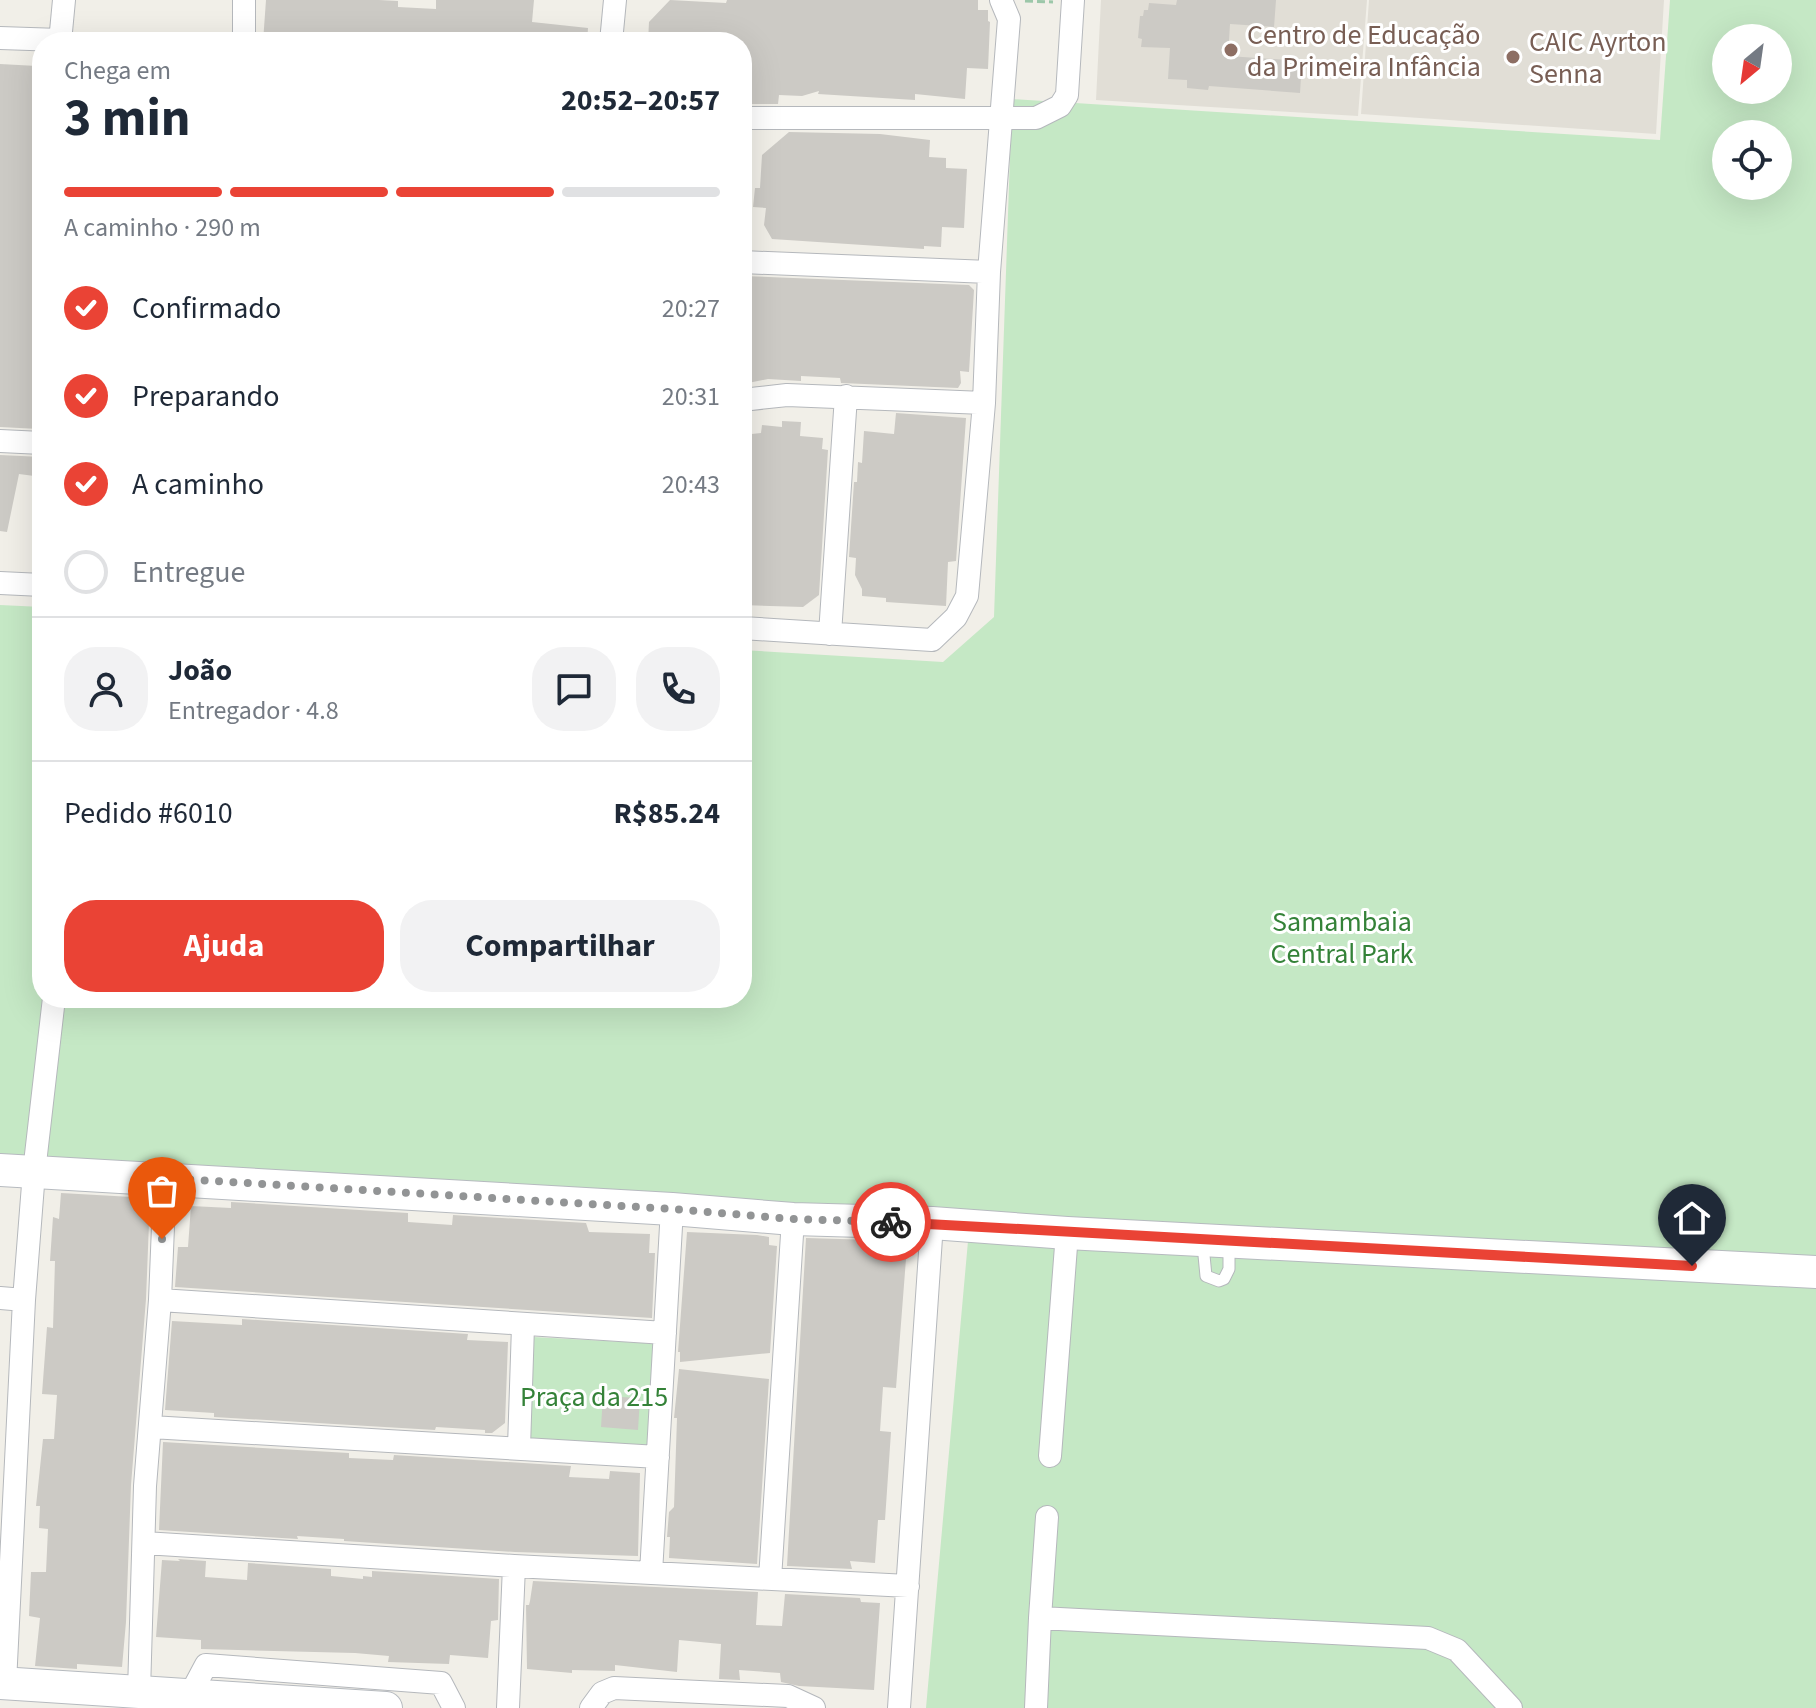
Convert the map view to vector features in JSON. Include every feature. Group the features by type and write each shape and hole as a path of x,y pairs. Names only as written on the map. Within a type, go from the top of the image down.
{"street":[{"path":"61,32 64,0"},
{"path":"244,0 244,32"},
{"path":"612,32 615,0"},
{"path":"752,629 932,640 956,617 967,596 984,403 989,272 1009,19 1001,0"},
{"path":"752,118 1036,118 1060,106 1067,95 1073,0"},
{"path":"0,38 32,40"},
{"path":"752,262 989,272"},
{"path":"752,399 787,395 846,396 984,403"},
{"path":"830,634 846,396"},
{"path":"0,441 32,443"},
{"path":"0,583 32,585"},
{"path":"53,1008 34,1172 24,1300 9,1416 3,1683 134,1696 190,1695 386,1708"},
{"path":"0,1170 672,1209 793,1219 932,1223 1067,1233 1816,1272"},
{"path":"134,1696 165,1178"},
{"path":"651,1573 672,1209"},
{"path":"770,1579 793,1219"},
{"path":"899,1708 932,1223"},
{"path":"1050,1456 1067,1233"},
{"path":"0,1298 24,1300"},
{"path":"160,1300 665,1333"},
{"path":"519,1447 523,1326"},
{"path":"151,1427 658,1457"},
{"path":"1036,1708 1047,1517"},
{"path":"144,1543 908,1586"},
{"path":"508,1708 514,1566"},
{"path":"1040,1618 1428,1638 1457,1650 1511,1708"},
{"path":"190,1695 206,1665 441,1683 454,1708"},
{"path":"591,1708 602,1693 614,1688 788,1696 814,1708"}],"path":[{"path":"1024,1 1055,0"}],"shaded area":[{"name":"Centro de Educação da Primeira Infância","path":"1101,0 1367,0 1358,116 1096,100"},
{"name":"CAIC Ayrton Senna","path":"1369,0 1664,0 1656,134 1361,114"}],"green space":[{"name":"Samambaia Central Park","path":"1670,0 1816,0 1816,1708 926,1708 969,1230 0,1174 0,605 32,607 32,1008 752,1008 752,651 943,662 994,617 1012,99 1660,140"},
{"name":"Praça da 215","path":"533,1337 662,1344 654,1453 526,1447"}],"building":[{"path":"266,0 398,1 398,7 436,9 436,0 534,0 532,22 588,28 588,32 264,32"},
{"path":"670,0 726,3 727,0 978,0 978,10 988,10 990,22 988,69 967,68 965,99 915,94 915,100 818,94 819,91 802,96 779,95 778,104 752,104 752,32 648,32 649,22"},
{"path":"1177,0 1276,0 1274,27 1230,24 1228,56 1302,61 1300,93 1209,86 1208,90 1187,88 1187,80 1168,79 1170,48 1141,47 1142,39 1138,38 1140,16 1148,10 1149,3 1176,5"},
{"path":"0,64 32,66 32,429 0,427"},
{"path":"789,132 880,134 930,140 929,157 946,158 946,168 967,169 964,228 942,227 941,247 924,246 924,249 772,239 764,225 766,208 753,207 755,188 760,188 762,155"},
{"path":"752,276 969,285 974,290 969,372 960,371 958,388 841,383 840,378 801,376 801,381 768,379 752,382"},
{"path":"896,413 966,418 956,561 948,562 946,606 886,602 886,598 862,596 855,575 856,558 849,557 854,482 857,482 858,462 862,463 864,431 894,434"},
{"path":"782,421 801,422 800,436 823,438 822,449 828,450 819,595 803,607 752,605 752,434 761,433 762,425 782,427"},
{"path":"0,455 32,457 32,476 19,474 7,532 0,531"},
{"path":"61,1193 150,1198 122,1667 77,1664 77,1669 35,1666 40,1618 29,1616 31,1572 46,1572 48,1529 39,1528 40,1506 36,1506 43,1439 54,1439 57,1395 42,1394 47,1327 53,1328 55,1261 50,1261 53,1217 59,1219"},
{"path":"231,1202 408,1213 408,1222 452,1225 453,1215 586,1223 589,1232 650,1234 649,1253 655,1253 652,1318 175,1287 178,1247 188,1247 191,1206 231,1208"},
{"path":"687,1232 757,1235 769,1237 769,1245 777,1246 770,1353 680,1362 678,1352"},
{"path":"806,1238 874,1240 907,1246 896,1388 883,1387 880,1431 891,1432 885,1520 878,1520 875,1563 850,1561 852,1569 787,1566"},
{"path":"242,1319 468,1334 467,1340 508,1342 505,1423 492,1433 485,1433 485,1430 436,1427 435,1430 214,1417 214,1413 165,1410 172,1321 242,1325"},
{"path":"679,1369 769,1379 757,1564 669,1558 670,1537 667,1537 669,1512 674,1507 677,1418 674,1418"},
{"path":"603,1396 640,1398 638,1430 601,1427"},
{"path":"163,1442 349,1453 349,1458 393,1460 394,1455 571,1466 569,1477 609,1479 610,1471 640,1473 638,1556 515,1552 297,1536 298,1539 159,1530"},
{"path":"178,1559 206,1561 205,1577 247,1580 248,1563 331,1569 331,1576 363,1579 363,1576 372,1577 372,1571 499,1579 498,1620 491,1621 488,1658 450,1655 449,1664 388,1662 389,1656 355,1653 201,1649 201,1640 156,1637 162,1560 180,1561"},
{"path":"533,1581 758,1592 756,1625 782,1626 785,1594 860,1598 861,1602 880,1603 874,1690 799,1686 781,1682 780,1673 739,1670 740,1680 719,1679 721,1644 679,1640 677,1672 615,1665 615,1671 572,1670 572,1673 527,1669 526,1605 529,1605"}],"way so far":[{"path":"162,1239 165,1178 793,1219 891,1222"}],"place":[{"name":"Centro de Educação da Primeira Infância","path":"1231,50"},
{"name":"CAIC Ayrton Senna","path":"1513,57"}],"route":[{"path":"891,1222 1692,1266"}]}
